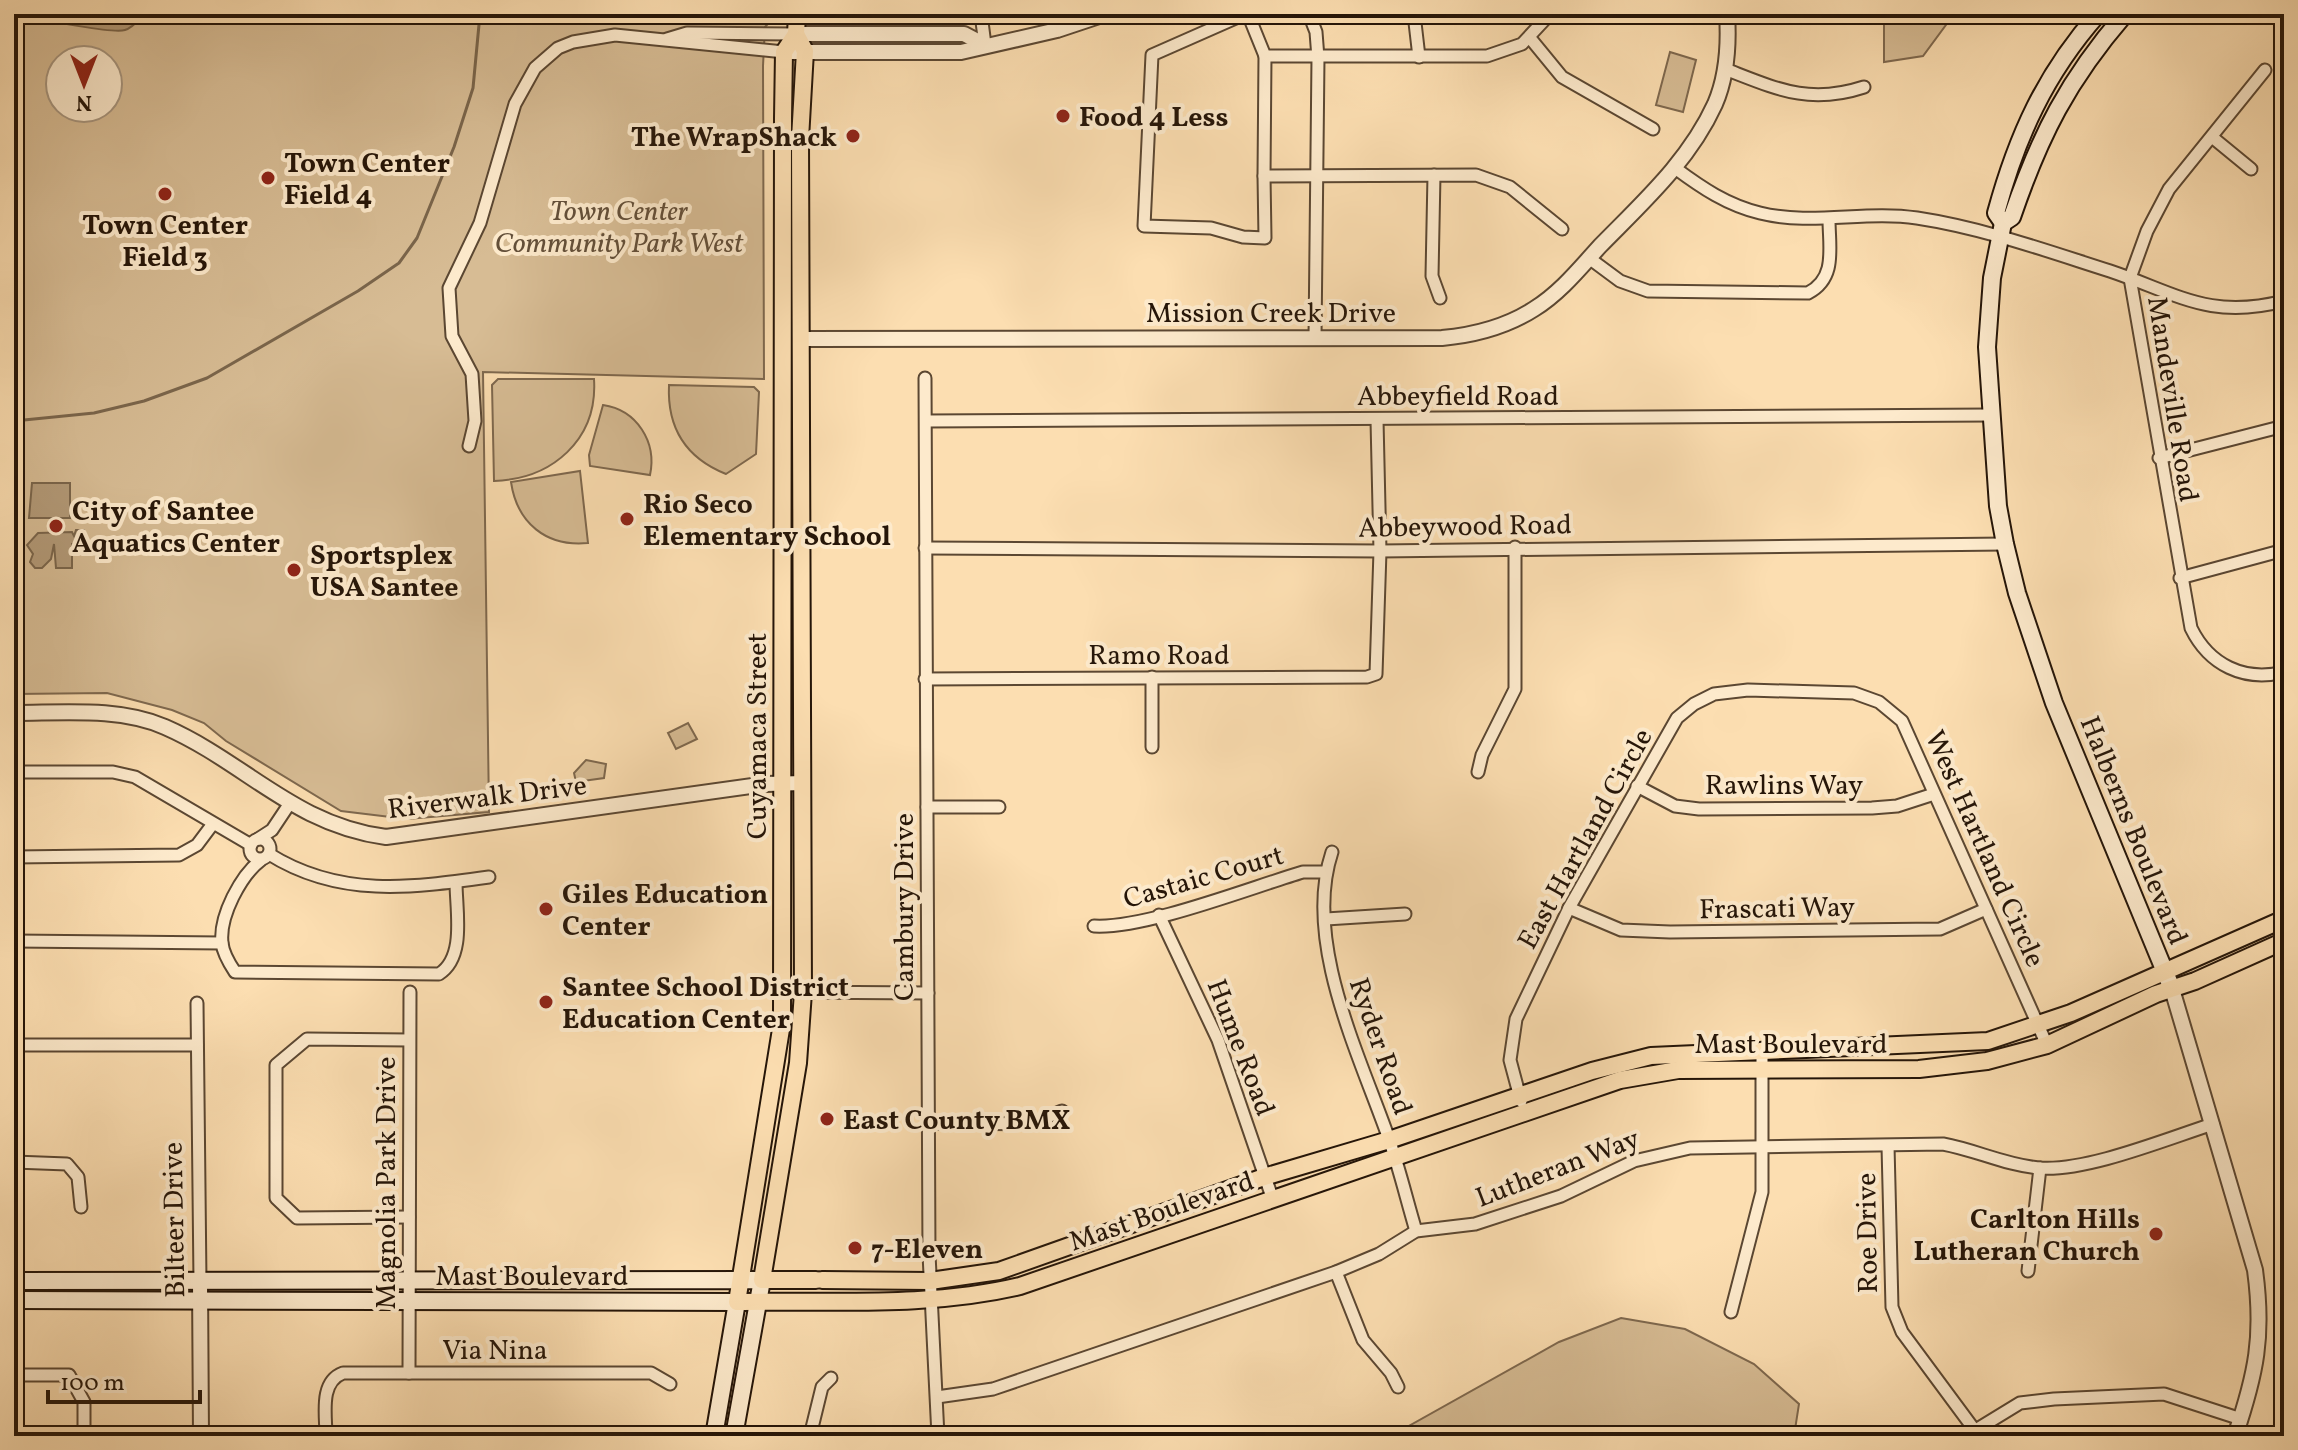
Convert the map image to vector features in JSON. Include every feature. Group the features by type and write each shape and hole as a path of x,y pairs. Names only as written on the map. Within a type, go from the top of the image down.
{"main road":[{"path":"797,14 796,34 805,51"},
{"name":"Halberns Boulevard","path":"2098,14 2037,97 2008,171 1996,213 2001,230 1987,332 1991,415 2005,544 2017,593 2054,703 2172,989"},
{"path":"2001,230 2012,217 2037,146 2070,84 2125,14"},
{"path":"784,52 796,34"},
{"name":"Cuyamaca Street","path":"734,1436 798,1063 803,992 800,139 805,51"},
{"name":"Cuyamaca Street","path":"714,1436 777,1068 783,992 781,476 784,52"},
{"path":"781,476 802,477"},
{"name":"Mast Boulevard","path":"14,1300 758,1302 930,1301 973,1297 1020,1286 1273,1200 1520,1095 1651,1056 1762,1048 1945,1045 1988,1041 2039,1026 2284,919"},
{"name":"Mast Boulevard","path":"14,1281 930,1281 999,1271 1264,1177 1525,1113 1620,1080 1678,1070 1955,1066 2047,1045 2284,941"}],"street":[{"path":"981,14 985,45"},
{"path":"469,446 475,421 472,374 452,336 449,288 480,223 521,88 552,53 573,42 615,35 666,39 687,45 784,52 961,52 1057,30 1105,14"},
{"path":"1246,14 1265,56 1265,238 1243,237 1211,228 1144,226 1152,55 1246,14"},
{"path":"1309,14 1316,32 1318,58 1315,338"},
{"path":"1414,14 1419,57"},
{"path":"1265,56 1496,55 1530,38 1550,14"},
{"name":"Mission Creek Drive","path":"803,339 1442,338 1490,330 1522,316 1551,297 1675,168 1697,139 1715,103 1725,69 1727,14"},
{"path":"666,39 687,33 964,34 985,45"},
{"path":"1530,38 1562,77 1653,129"},
{"path":"1725,69 1800,95 1837,96 1864,87"},
{"name":"Mandeville Road","path":"2265,70 2169,189 2147,231 2130,278 2191,628 2208,654 2235,671 2270,676 2284,672"},
{"path":"2212,137 2251,169"},
{"path":"1675,168 1707,192 1745,209 1785,218 1915,218 2001,230 2210,307 2249,309 2284,301"},
{"path":"1264,176 1434,175 1492,178 1510,187 1562,229"},
{"path":"1434,175 1432,276 1440,298"},
{"path":"1589,258 1620,281 1648,291 1808,293 1820,287 1829,275 1829,219"},
{"name":"Cambury Drive","path":"925,378 930,1301 938,1436"},
{"name":"Abbeyfield Road","path":"926,421 941,424 1991,415"},
{"path":"1377,420 1380,551"},
{"path":"2159,458 2284,426"},
{"name":"Abbeywood Road","path":"925,548 1380,551 1515,547 2005,544"},
{"path":"1478,772 1482,755 1515,689 1515,547"},
{"path":"2180,578 2284,550"},
{"name":"Ramo Road","path":"925,679 1367,677 1376,674 1379,658 1380,551"},
{"path":"1152,677 1152,747"},
{"name":"East Hartland Circle","path":"1525,1113 1510,1060 1516,1019 1569,908 1677,718 1694,704 1728,691 1809,692"},
{"name":"West Hartland Circle","path":"1809,692 1854,693 1889,709 1907,728 2047,1045"},
{"name":"Riverwalk Drive","path":"14,713 112,714 163,726 332,826 386,837 803,783"},
{"path":"14,772 113,772 135,777 177,798 212,825 259,852 343,885 382,889 489,877"},
{"name":"Rawlins Way","path":"1637,786 1675,806 1699,809 1872,808 1897,806 1934,794"},
{"path":"290,803 226,914 222,943 235,972 439,974 451,967 456,955 456,882"},
{"path":"927,807 999,807"},
{"path":"14,857 179,855 197,845 212,825"},
{"path":"1325,872 1332,852"},
{"name":"Castaic Court","path":"1094,926 1110,927 1159,915 1303,872 1325,872"},
{"name":"Ryder Road","path":"1325,872 1326,919 1335,988 1391,1148 1416,1231"},
{"name":"Frascati Way","path":"1569,908 1614,929 1670,932 1940,929 1986,909"},
{"path":"1326,919 1405,914"},
{"name":"Hume Road","path":"1159,915 1218,1040 1273,1200"},
{"path":"14,941 222,943"},
{"name":"Halberns Boulevard","path":"2172,989 2251,1249 2258,1291 2256,1364 2235,1436"},
{"name":"Magnolia Park Drive","path":"409,1373 410,992"},
{"path":"783,992 928,993"},
{"name":"Bilteer Drive","path":"197,1003 201,1436"},
{"path":"409,1040 307,1039 276,1065 276,1198 297,1218 409,1217"},
{"path":"14,1045 197,1045"},
{"path":"1731,1312 1762,1192 1762,1048"},
{"path":"928,1123 1031,1124 1062,1111"},
{"name":"Lutheran Way","path":"937,1397 980,1393 1336,1272 1379,1254 1416,1231 1479,1223 1561,1196 1634,1161 1660,1153 1690,1148 1943,1144 1972,1149 2003,1162 2060,1168 2213,1124"},
{"name":"Roe Drive","path":"1888,1146 1892,1307 1902,1332 1973,1434"},
{"path":"14,1162 67,1164 78,1177 81,1207"},
{"path":"2028,1271 2040,1168"},
{"path":"1336,1272 1363,1340 1391,1373 1398,1387"},
{"name":"Via Nina","path":"326,1436 327,1390 331,1379 343,1373 651,1373 670,1384"},
{"path":"14,1375 69,1375 84,1402 84,1436"},
{"path":"810,1436 822,1387 831,1378"},
{"path":"1973,1434 2020,1403 2141,1393 2164,1394 2241,1419"}],"green space":[{"name":"Town Center Community Park West","path":"14,14 777,14 765,27 763,66 764,379 483,372 489,812 407,819 341,811 226,741 204,723 172,710 107,693 14,694"},
{"path":"1884,14 1954,14 1923,56 1884,62"},
{"path":"1670,52 1696,60 1683,112 1656,105"},
{"path":"498,379 594,379 588,420 567,452 535,473 494,481 492,385"},
{"path":"669,385 754,387 759,392 756,454 726,474 700,459 682,440 676,428 671,415"},
{"path":"603,405 626,413 642,430 650,451 650,475 590,466 589,455"},
{"path":"580,471 588,543 559,541 536,529 527,520 514,497 511,482"},
{"path":"688,723 697,739 676,749 668,733"},
{"path":"586,760 606,764 604,778 576,782 574,773"},
{"path":"1621,1318 1685,1329 1754,1364 1799,1404 1794,1436 1391,1436 1559,1342"}],"shaded area":[{"path":"33,14 145,14 130,27 119,31 64,23"},
{"path":"32,483 70,483 70,518 29,518"},
{"path":"76,530 84,530 84,543 72,544 72,568 56,568 54,544 51,559 42,568 35,568 30,562 33,554 27,545 38,533 72,532 74,536"}],"waterway":[{"path":"14,421 94,413 144,401 207,378 358,291 399,263 417,238 454,147 473,88 480,14"}],"place":[{"name":"Food 4 Less","path":"1063,116"},
{"name":"The WrapShack","path":"853,136"},
{"name":"Town Center Field 4","path":"268,178"},
{"name":"Town Center Field 3","path":"165,194"},
{"name":"Rio Seco Elementary School","path":"627,519"},
{"name":"City of Santee Aquatics Center","path":"56,526"},
{"name":"Sportsplex USA Santee","path":"294,570"},
{"name":"Giles Education Center","path":"546,909"},
{"name":"Santee School District Education Center","path":"546,1002"},
{"name":"East County BMX","path":"827,1119"},
{"name":"Carlton Hills Lutheran Church","path":"2156,1234"},
{"name":"7-Eleven","path":"855,1248"}]}
